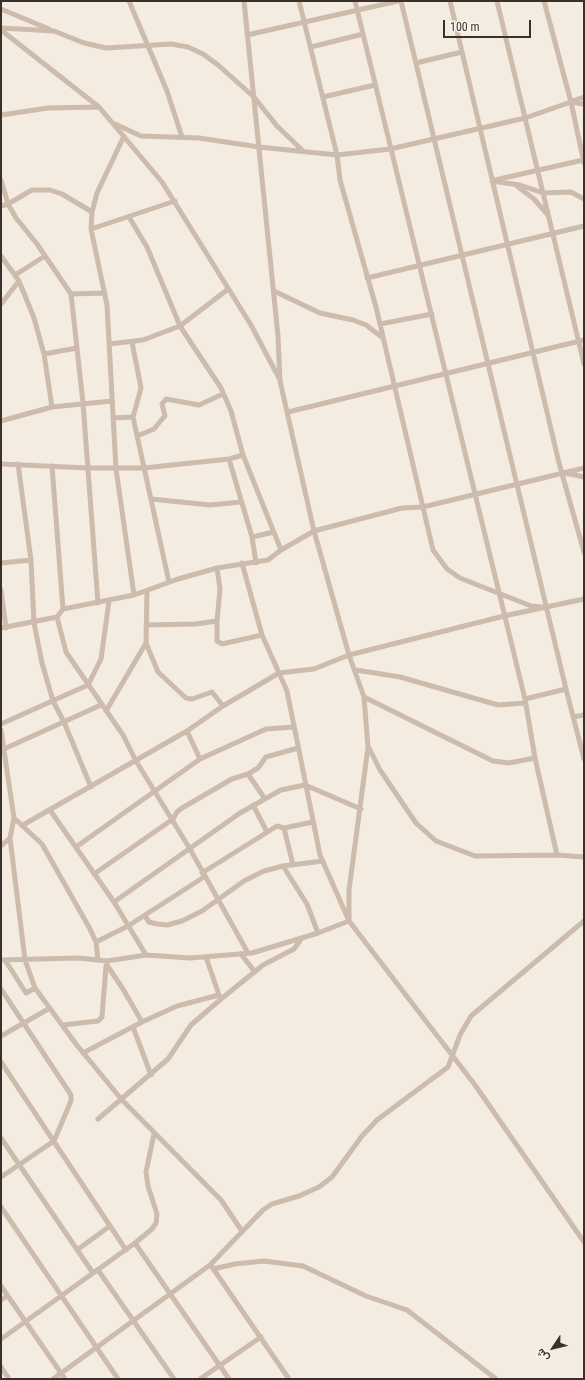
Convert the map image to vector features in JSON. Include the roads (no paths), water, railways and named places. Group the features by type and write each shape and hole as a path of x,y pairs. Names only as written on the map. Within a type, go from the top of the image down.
{"street":[{"path":"130,1 167,91 182,137"},
{"path":"244,1 274,290 280,382 314,531 349,655 356,670 364,697 368,747 349,890 349,921"},
{"path":"299,1 323,97 340,180 380,324 433,550 446,568 460,578 532,606 544,607"},
{"path":"355,1 390,149 420,265 500,593 504,616 525,701 535,758 557,855"},
{"path":"247,35 399,1 416,63 517,484 544,607 584,759"},
{"path":"450,1 562,473 584,552"},
{"path":"497,1 553,234 581,341 584,364"},
{"path":"492,181 584,161 571,102 544,1"},
{"path":"1,9 84,43 106,48 171,44 193,49 218,65 254,97 277,126 302,150"},
{"path":"1,29 54,31"},
{"path":"1,29 99,108 115,124 175,201 227,290 251,325 280,382"},
{"path":"311,47 363,34"},
{"path":"416,63 462,52"},
{"path":"323,97 375,85"},
{"path":"115,124 141,136 182,137 336,155 390,149 526,118 584,97"},
{"path":"571,102 584,104"},
{"path":"1,115 48,108 99,108"},
{"path":"124,136 101,180 92,212 91,229 105,293 116,469 134,596"},
{"path":"1,180 8,204 16,218 37,244 71,294 83,403 98,603"},
{"path":"492,181 515,184 543,192 571,192 584,199"},
{"path":"515,184 534,199 549,216"},
{"path":"1,206 8,204 32,190 50,190 62,194 92,212"},
{"path":"91,229 175,201"},
{"path":"129,217 147,247 180,326 224,394 231,412 243,455 281,550"},
{"path":"367,278 584,226"},
{"path":"1,256 19,281 34,318 44,354 52,407"},
{"path":"15,275 45,256"},
{"path":"1,304 19,281"},
{"path":"109,344 132,342 180,326 227,290"},
{"path":"274,290 320,313 353,320 366,325 383,338"},
{"path":"71,294 105,293"},
{"path":"380,324 432,314"},
{"path":"288,412 394,385 581,341"},
{"path":"132,342 141,388 133,417 169,582"},
{"path":"44,354 77,348"},
{"path":"137,436 154,429 164,418 165,416 162,404 166,399 199,405 224,394"},
{"path":"1,421 52,407 112,401"},
{"path":"113,418 133,417"},
{"path":"1,464 116,469 144,468 229,459 243,455"},
{"path":"229,459 252,537 256,563"},
{"path":"18,464 31,560 34,623 42,663 53,701 64,722 91,787"},
{"path":"1,590 3,628 34,623 57,617 63,609 52,466"},
{"path":"63,609 134,596 169,582 217,568 268,560 281,550 314,531 402,508 423,506 584,468"},
{"path":"562,473 584,477"},
{"path":"151,499 210,505 241,502"},
{"path":"252,537 274,532"},
{"path":"1,563 31,560"},
{"path":"242,563 262,635 287,691 313,822 323,861 349,921 452,1057 479,1090 584,1242"},
{"path":"217,568 220,589 216,640 222,644 262,635"},
{"path":"147,591 146,643 158,672 186,698 192,699 212,692 223,706"},
{"path":"24,825 187,731 223,706 279,673 314,669 349,655 504,616 584,599"},
{"path":"1,724 88,685 101,659 109,601"},
{"path":"57,617 66,652 123,736 154,791 173,819 248,953"},
{"path":"146,625 196,624 217,620"},
{"path":"106,711 146,643"},
{"path":"356,670 413,680 498,705 525,701 566,689"},
{"path":"364,697 492,761 509,763 535,758"},
{"path":"4,749 101,705"},
{"path":"573,717 584,715"},
{"path":"76,847 200,760 266,729 294,727"},
{"path":"1,730 4,749 4,776 14,818 10,838 25,960 35,988 83,1053 122,1100 221,1200 242,1231"},
{"path":"187,731 200,760"},
{"path":"368,747 380,770 416,823 436,841 475,856 557,855 584,857"},
{"path":"94,874 173,819 177,812 182,808 232,779 248,774 258,768 266,757 298,748"},
{"path":"248,774 265,799"},
{"path":"114,902 240,812 281,790 305,784 360,809"},
{"path":"253,806 267,832"},
{"path":"50,810 114,902 146,955"},
{"path":"14,818 24,825 42,844 84,916 96,942 98,960"},
{"path":"96,942 145,916 203,875 277,826 284,828 313,822"},
{"path":"284,828 293,865"},
{"path":"1,846 10,838"},
{"path":"145,916 150,922 167,925 192,917 244,881 264,871 283,866 323,861"},
{"path":"283,866 306,904 318,933"},
{"path":"107,964 146,955 190,958 248,953 318,933 349,921"},
{"path":"53,1379 171,1293 212,1267 242,1231 263,1210 272,1204 299,1196 319,1187 332,1177 362,1136 377,1120 448,1067 460,1035 471,1016 584,921"},
{"path":"98,1118 122,1100 174,1054 191,1026 220,997 280,955 294,949 302,938"},
{"path":"241,954 255,972"},
{"path":"206,957 220,997"},
{"path":"3,960 78,958 98,960 107,964 142,1022"},
{"path":"3,960 26,993 35,988"},
{"path":"63,1025 98,1021 102,1017 107,964"},
{"path":"1,989 71,1095 71,1101 54,1141 1,1177"},
{"path":"83,1053 142,1022 177,1006 220,997"},
{"path":"1,1036 50,1008"},
{"path":"133,1027 151,1075"},
{"path":"1,1062 126,1250"},
{"path":"1,1339 126,1250 152,1229 156,1223 157,1214 148,1186 146,1172 154,1134"},
{"path":"1,1138 93,1273"},
{"path":"1,1207 118,1379"},
{"path":"77,1250 110,1226"},
{"path":"135,1243 229,1379"},
{"path":"212,1267 264,1261 304,1266 366,1296 407,1310 496,1379"},
{"path":"212,1267 289,1379"},
{"path":"98,1270 174,1379"},
{"path":"1,1286 65,1379"},
{"path":"1,1300 7,1296"},
{"path":"200,1379 261,1337"},
{"path":"1,1367 9,1379"}]}
